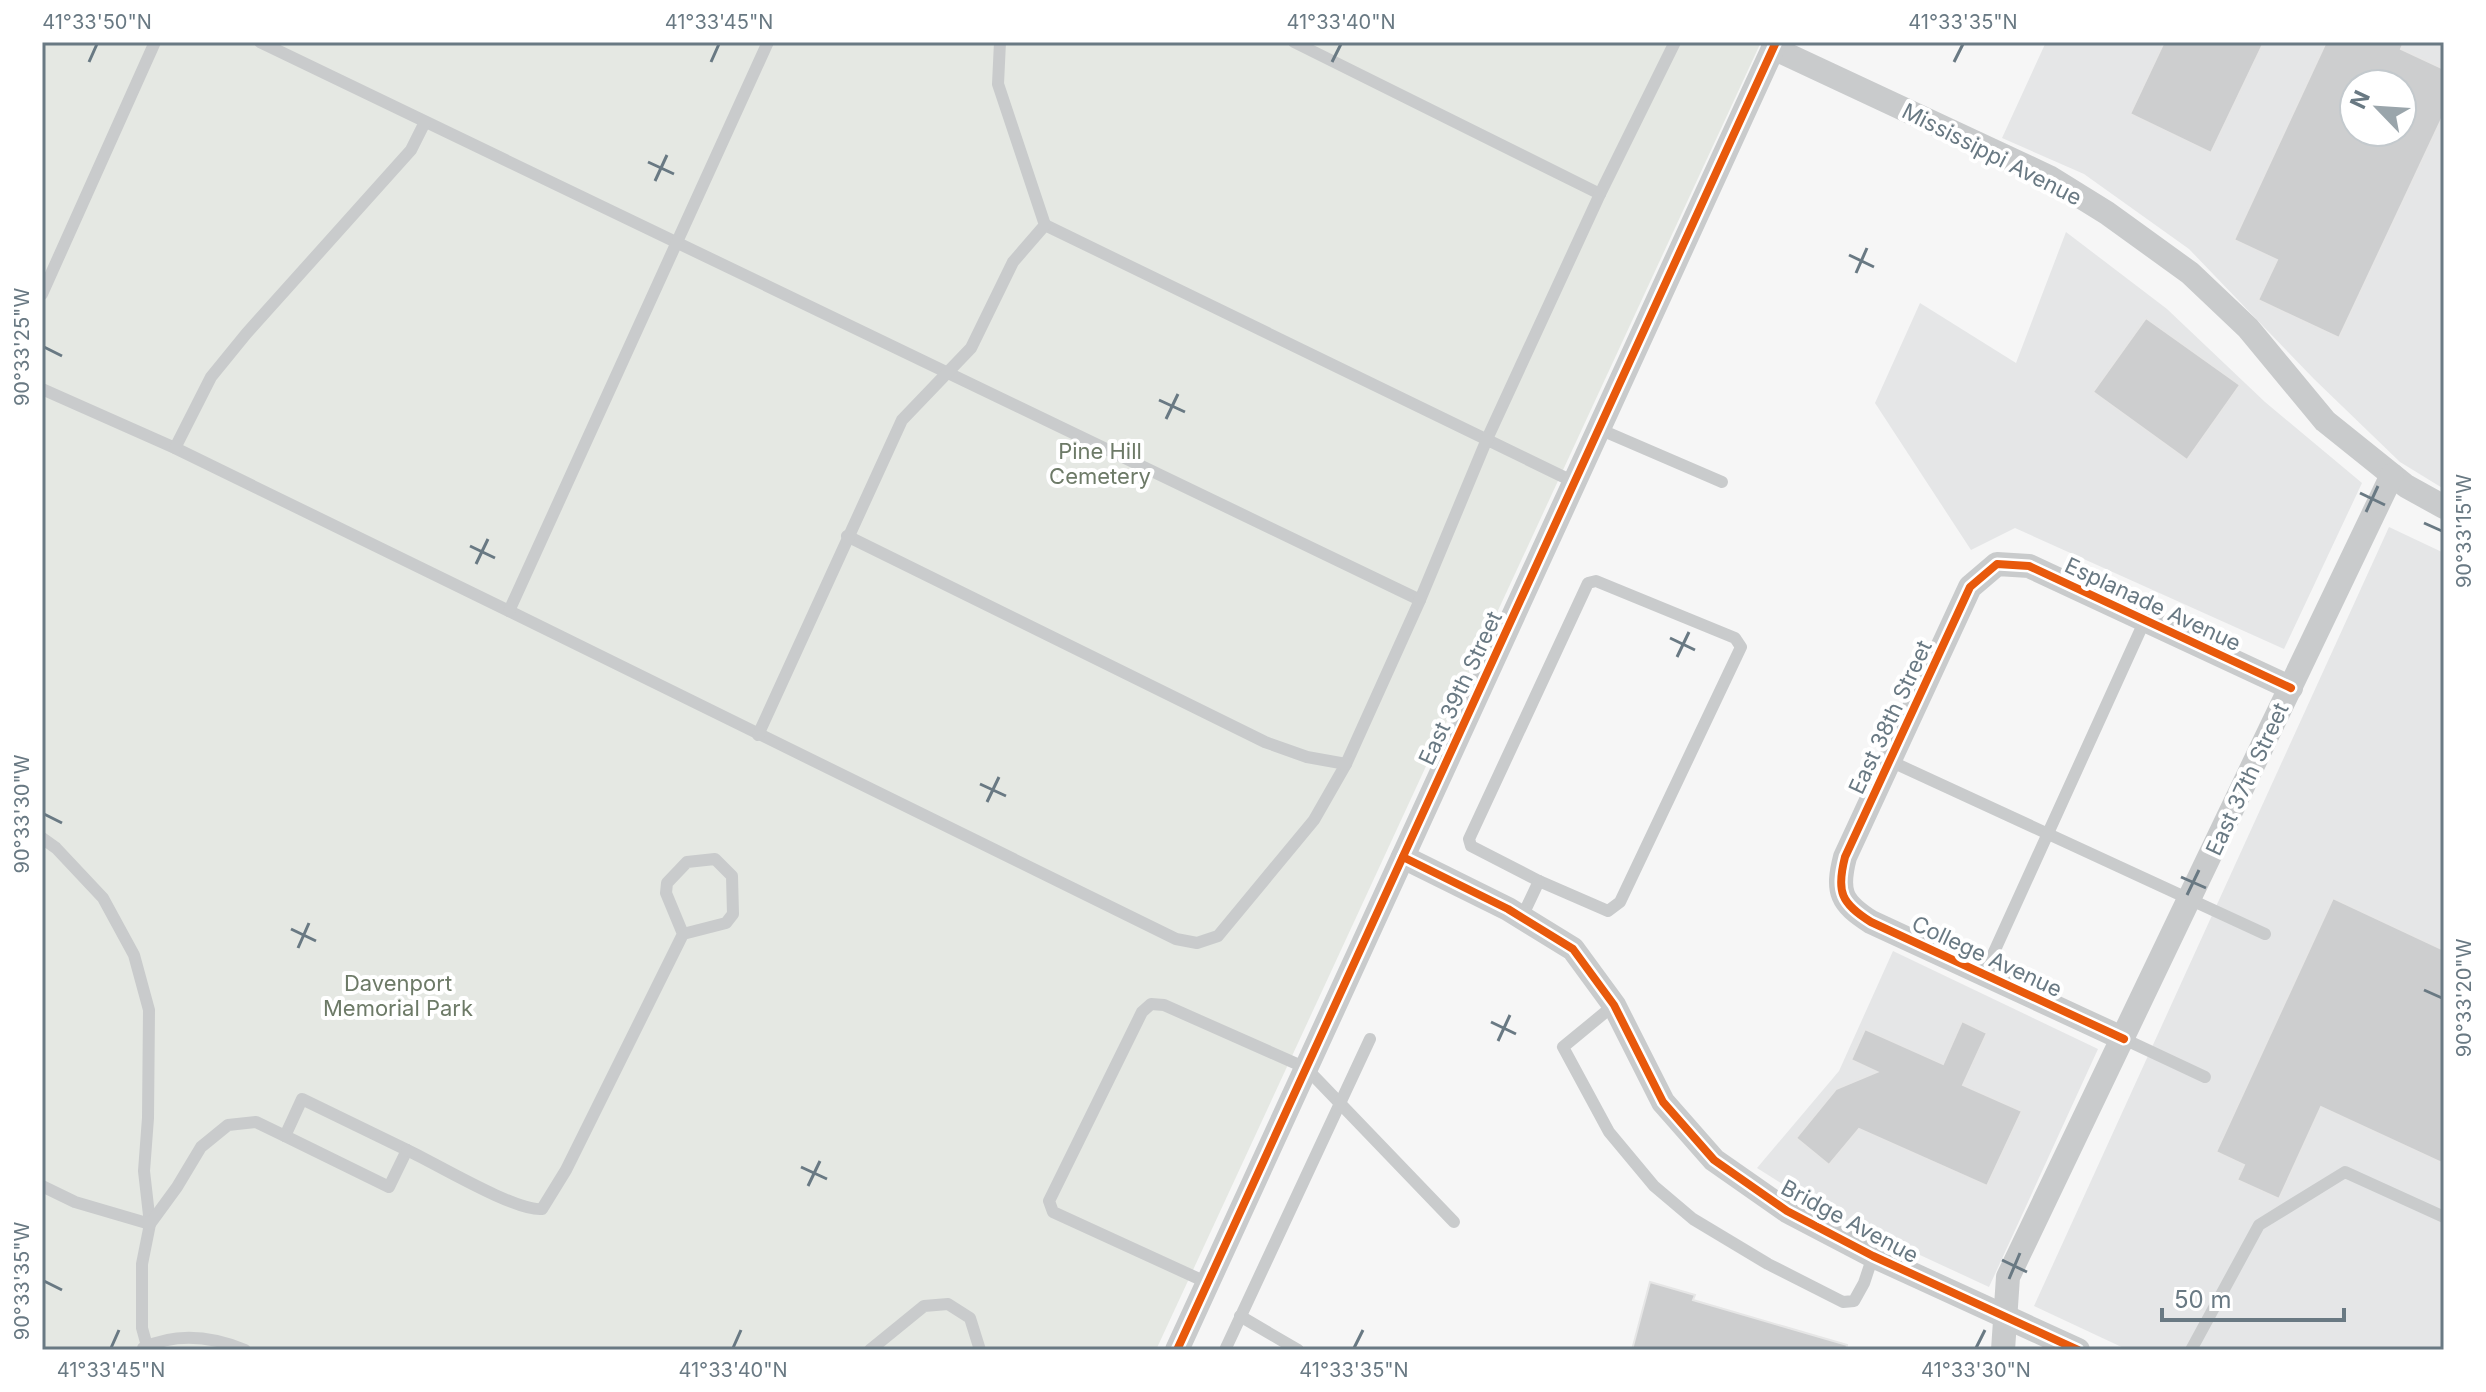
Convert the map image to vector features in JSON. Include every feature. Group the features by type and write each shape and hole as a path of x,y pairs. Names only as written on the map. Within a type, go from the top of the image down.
{"street":[{"name":"East 39th Street","path":"1177,1350 1775,45"},
{"name":"Mississippi Avenue","path":"1775,45 2049,177 2107,213 2190,273 2248,328 2325,421 2392,475 2444,507"},
{"name":"East 37th Street","path":"2003,1350 2008,1277 2392,475"},
{"name":"Esplanade Avenue","path":"1997,564 2029,566 2291,688"},
{"name":"East 38th Street","path":"1842,897 1840,877 1845,857 1970,587 1997,564"},
{"name":"Bridge Avenue","path":"1403,857 1522,917 1573,949 1614,1005 1663,1102 1714,1160 1787,1211 1873,1256 2078,1350"},
{"name":"College Avenue","path":"1842,897 1855,912 1871,922 2124,1039"}],"lane":[{"path":"42,294 155,42"},
{"path":"260,42 1420,600"},
{"path":"509,611 768,42"},
{"path":"1000,42 998,84 1045,225 1574,482"},
{"path":"1294,42 1600,194"},
{"path":"42,389 175,448 1176,939 1197,943 1218,936 1314,820 1346,764 1420,600 1487,439 1600,194 1675,42"},
{"path":"175,448 211,377 411,150 425,122"},
{"path":"758,735 902,420 971,348 1013,262 1045,225"},
{"path":"1599,429 1722,482"},
{"path":"847,536 1265,742 1307,757 1346,764"},
{"path":"1596,581 1735,638 1741,647 1620,902 1608,911 1539,881 1471,846 1469,839 1588,583 1596,581"},
{"path":"1984,974 2145,620"},
{"path":"1890,761 2265,934"},
{"path":"42,838 56,848 103,898 134,955 149,1010 144,1171 150,1224 142,1264 144,1348 189,1337 219,1339 245,1350"},
{"path":"285,1136 302,1099 512,1202 533,1210 542,1209 566,1170 683,934 666,893 667,883 687,862 715,859 732,876 733,914 726,923 683,934"},
{"path":"1522,917 1539,881"},
{"path":"1208,1283 1053,1212 1049,1201 1142,1012 1151,1004 1164,1005 1306,1068 1454,1222"},
{"path":"1614,1005 1563,1047 1609,1132 1654,1186 1693,1219 1768,1264 1843,1302 1854,1301 1873,1256"},
{"path":"1225,1350 1370,1039"},
{"path":"2124,1039 2205,1077"},
{"path":"150,1224 201,1147 228,1125 256,1122 389,1187 407,1150"},
{"path":"2191,1350 2259,1225 2345,1172 2444,1217"},
{"path":"42,1186 75,1202 150,1224"},
{"path":"870,1350 924,1306 948,1304 970,1318 980,1350"},
{"path":"1240,1316 1298,1350"}],"shaded area":[{"path":"2046,42 2444,42 2444,489 2400,462 2314,379 2189,249 2084,174 2002,138"},
{"path":"2066,232 2167,309 2265,402 2362,483 2284,649 2015,528 1971,550 1875,403 1920,303 2016,363"},
{"path":"2389,527 2444,553 2444,1350 2128,1350 2034,1306"},
{"path":"1893,951 2098,1049 1989,1287 1825,1211 1757,1168 1839,1071"}],"green space":[{"path":"42,42 1761,42 1156,1350 42,1350"}],"building":[{"path":"2164,42 2264,42 2211,153 2130,114"},
{"path":"2326,42 2404,42 2401,49 2444,69 2444,114 2339,338 2258,300 2277,260 2234,240"},
{"path":"2146,318 2240,385 2187,460 2093,392"},
{"path":"2333,898 2444,950 2444,1164 2321,1107 2279,1199 2237,1180 2244,1165 2216,1152"},
{"path":"1962,1021 1987,1033 1963,1085 2022,1111 1987,1186 1859,1129 1829,1165 1796,1138 1836,1089 1877,1072 1851,1060 1865,1029 1943,1064"},
{"path":"1650,1282 1695,1295 1693,1300 1847,1345 1846,1350 1632,1350"}],"cycle path":[{"path":"1177,1350 1776,42"},
{"path":"2124,1039 1871,922 1853,909 1843,896 1841,879 1845,857 1970,587 1997,564 2029,566 2291,688"},
{"path":"1403,857 1508,909 1573,949 1614,1005 1663,1102 1714,1160 1787,1211 1873,1256 2078,1350"}],"park label":[{"name":"Pine Hill Cemetery","path":"1100,464"},
{"name":"Davenport Memorial Park","path":"398,996"}]}
